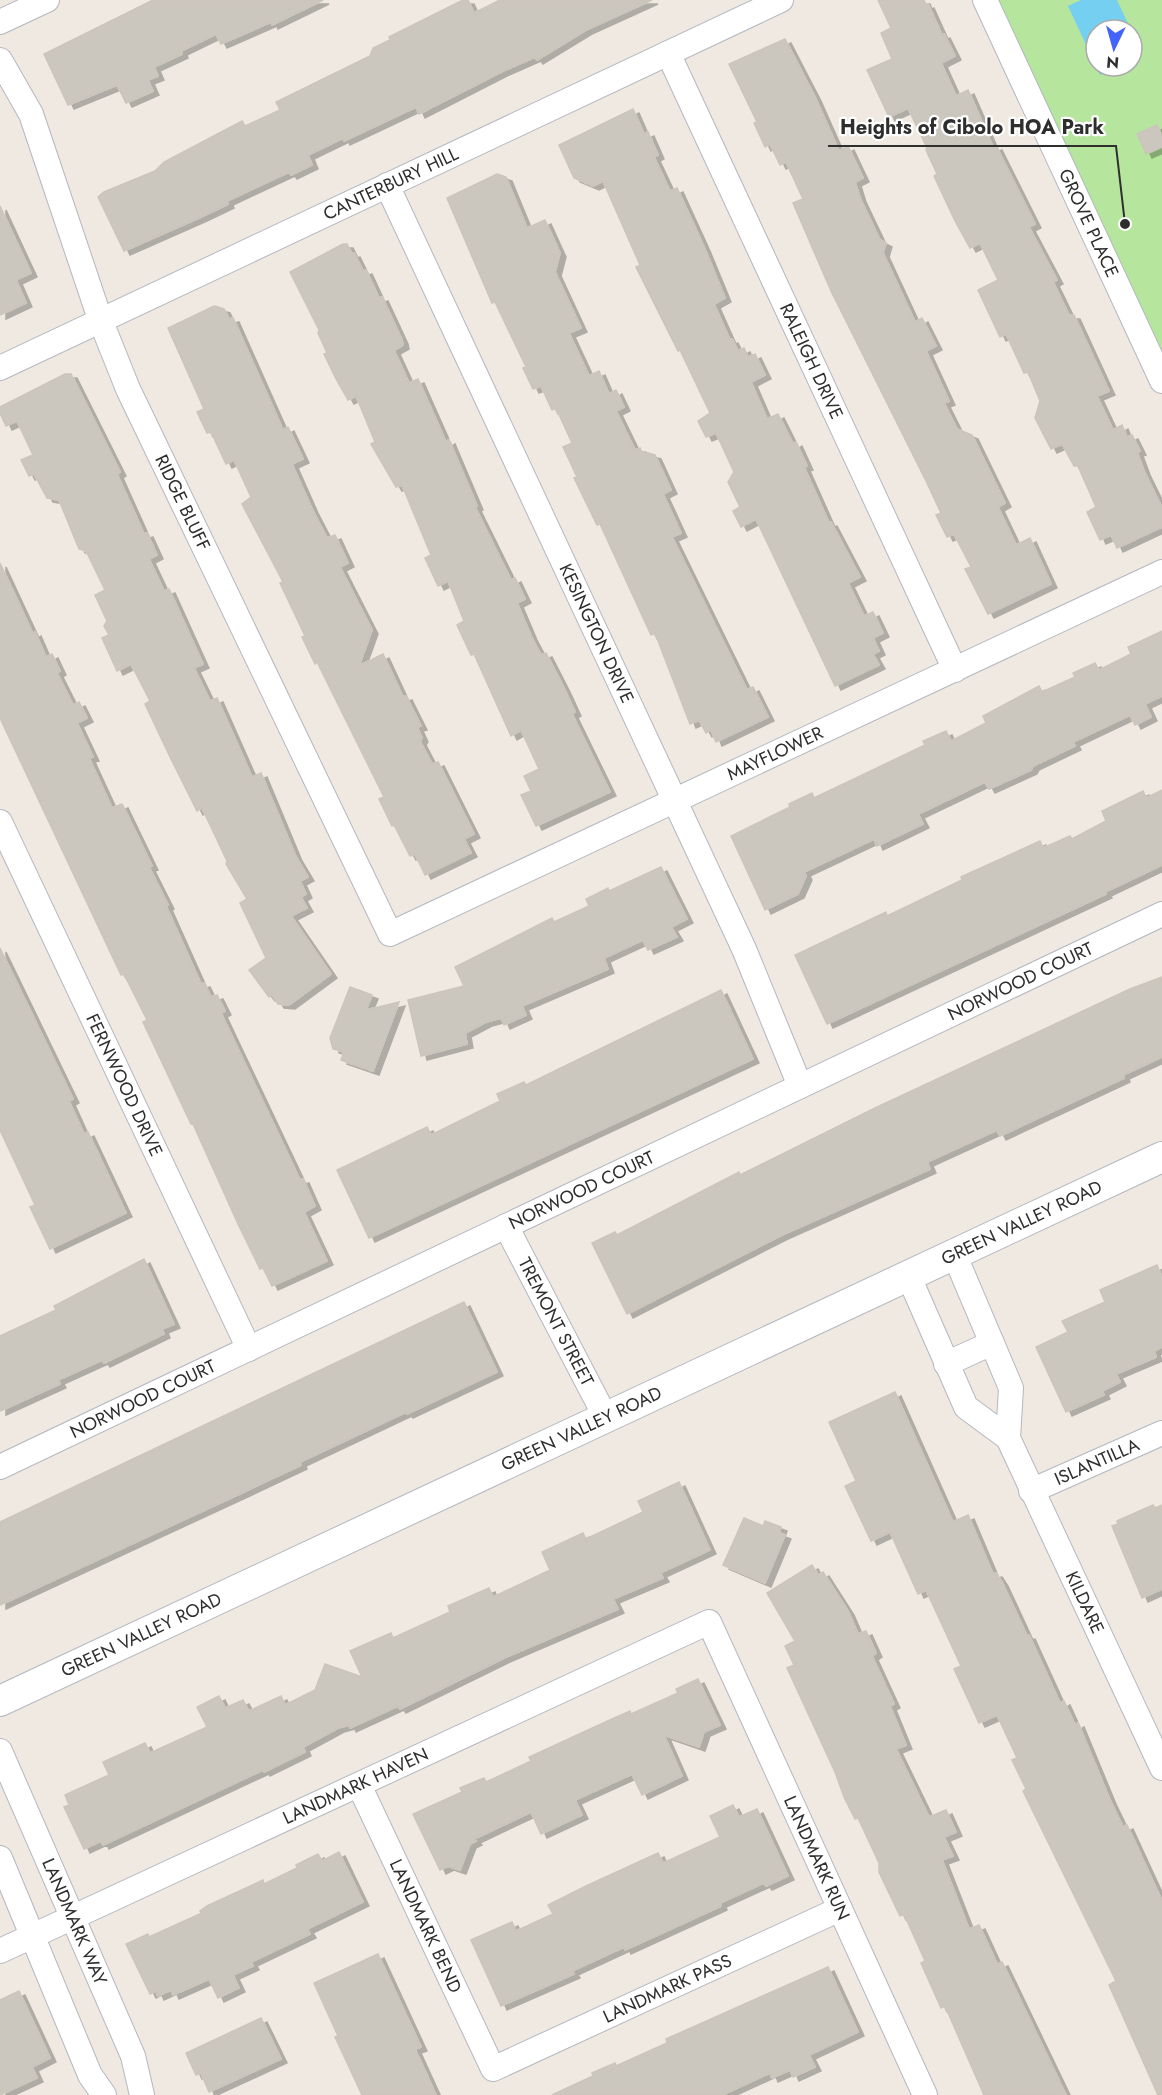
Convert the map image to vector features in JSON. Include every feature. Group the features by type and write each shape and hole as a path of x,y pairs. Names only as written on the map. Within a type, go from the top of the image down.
{"street":[{"path":"0,22 47,0"},
{"name":"CANTERBURY HILL","path":"0,368 781,0"},
{"name":"GROVE PLACE","path":"985,0 1162,381"},
{"name":"RALEIGH DRIVE","path":"668,53 955,670"},
{"name":"RIDGE BLUFF","path":"0,60 31,114 100,319 128,389 390,934"},
{"name":"KESINGTON DRIVE","path":"387,185 744,949 800,1086"},
{"name":"MAYFLOWER","path":"390,934 1162,572"},
{"name":"FERNWOOD DRIVE","path":"0,822 249,1349"},
{"name":"NORWOOD COURT","path":"0,1467 1162,914"},
{"name":"GREEN VALLEY ROAD","path":"0,1701 955,1256 1162,1157"},
{"name":"TREMONT STREET","path":"506,1226 606,1418"},
{"name":"KILDARE","path":"955,1256 1011,1388 1008,1438 1162,1768"},
{"path":"909,1277 966,1407 1008,1438"},
{"path":"946,1364 992,1343"},
{"name":"ISLANTILLA","path":"1031,1491 1162,1433"},
{"name":"LANDMARK HAVEN","path":"0,1951 709,1622"},
{"name":"LANDMARK RUN","path":"709,1622 925,2095"},
{"name":"LANDMARK WAY","path":"0,1751 134,2056 142,2095"},
{"name":"LANDMARK BEND","path":"359,1785 493,2069"},
{"path":"0,1858 90,2075 104,2095"},
{"name":"LANDMARK PASS","path":"493,2069 840,1909"}],"green space":[{"path":"985,0 1162,0 1162,381"}],"water":[{"path":"1081,0 1117,0 1125,18 1084,18 1084,40 1068,6"}],"building":[{"path":"153,0 323,0 272,25 271,22 221,44 216,34 181,51 182,54 154,67 158,76 148,80 153,91 126,103 117,85 68,105 44,54"},
{"path":"463,0 468,0 474,13 500,0 652,0 586,30 537,60 535,57 501,72 419,114 416,107 344,141 343,138 308,155 312,165 291,175 289,172 227,201 228,204 201,217 124,251 98,197 104,192 155,171 164,162 242,121 245,126 280,110 276,102 370,56 373,48 390,40 389,37"},
{"path":"878,0 924,0 926,5 928,4 942,35 944,34 955,56 941,63 956,96 968,90 993,147 996,146 1035,224 1029,227 1057,280 1053,282 1069,315 1074,315 1109,391 1097,396 1113,430 1122,425 1127,437 1132,435 1140,451 1137,452 1144,471 1162,508 1162,527 1117,548 1111,535 1100,540 1087,512 1096,507 1078,466 1074,466 1062,444 1051,449 1035,418 1040,401 1028,372 1024,373 1006,334 1000,337 978,290 998,280 980,243 970,248 955,221 934,176 937,174 927,148 908,108 889,117 867,70 892,59 881,33 891,28"},
{"path":"785,39 815,97 839,151 848,146 863,178 855,182 880,240 886,243 883,253 915,322 922,318 936,346 926,351 949,401 944,403 957,429 972,435 1005,503 998,507 1016,545 1030,538 1051,584 988,614 965,569 971,567 954,534 947,537 936,515 941,513 926,481 831,291 793,203 803,199 786,162 780,165 770,144 765,147 754,123 757,122 729,64"},
{"path":"633,109 644,134 648,132 658,155 654,157 670,191 677,188 704,247 725,298 714,304 730,340 732,339 738,351 744,348 748,357 755,354 765,375 751,382 767,419 778,414 793,444 796,442 807,466 804,467 829,523 831,522 860,577 848,583 864,616 873,612 883,633 873,638 879,651 873,654 879,665 835,686 756,519 741,527 733,511 740,507 728,482 734,472 716,433 706,437 698,421 710,413 636,267 640,265 603,181 593,186 574,178 559,145"},
{"path":"1157,125 1162,136 1162,147 1146,154 1137,134"},
{"path":"497,174 506,177 527,228 545,220 560,253 555,272 581,328 569,333 589,376 599,371 609,394 616,390 624,407 616,411 635,450 640,448 641,451 655,455 671,490 663,494 681,533 672,537 747,690 753,687 768,717 716,742 711,730 706,733 699,720 690,724 655,633 651,635 600,524 597,525 574,478 577,477 563,447 572,443 556,408 552,410 541,386 533,389 523,368 526,367 495,302 492,303 447,198"},
{"path":"0,206 31,273 16,280 26,303 0,315"},
{"path":"347,244 352,254 354,253 363,271 366,270 379,298 382,297 402,340 403,345 394,350 409,383 418,379 446,442 449,440 477,506 475,507 511,580 515,578 525,599 517,603 531,636 541,655 546,653 564,688 575,712 572,714 610,792 536,826 521,795 531,791 524,776 539,769 521,730 511,736 474,654 471,655 457,625 464,621 448,581 438,586 425,558 431,555 402,485 396,487 371,444 375,442 356,396 348,400 335,377 324,354 327,353 318,333 319,330 290,272"},
{"path":"214,306 224,309 229,319 233,318 283,430 288,427 303,459 292,464 312,509 327,538 335,535 348,563 340,567 372,630 359,666 383,654 403,697 406,696 421,726 417,727 422,738 420,741 432,764 438,762 474,834 464,839 471,853 425,875 415,854 410,856 394,825 392,826 379,799 384,797 317,662 315,664 302,637 305,636 280,583 283,582 242,504 251,497 234,460 226,464 211,432 207,433 197,412 204,409 168,328"},
{"path":"65,374 71,374 120,472 117,474 144,534 147,533 157,555 149,559 164,591 169,589 203,664 194,668 210,701 217,698 252,777 261,773 296,857 308,877 300,881 306,894 301,897 307,908 291,916 331,974 289,1005 278,1004 272,994 269,997 249,970 266,958 240,903 247,899 226,864 227,861 202,808 197,811 170,757 145,704 150,701 131,664 117,671 102,638 109,635 104,626 107,621 95,595 105,590 86,551 79,549 59,500 47,498 34,474 29,476 21,460 33,455 17,421 6,426 0,413 0,407"},
{"path":"0,563 33,634 35,632 46,657 52,654 60,671 57,673 73,705 79,702 87,718 77,723 93,757 89,758 112,808 122,804 152,866 149,867 168,905 166,906 201,984 204,983 211,997 217,995 225,1011 221,1013 300,1180 303,1179 315,1206 304,1212 327,1261 272,1286 263,1268 260,1269 238,1224 193,1124 143,1022 147,1020 127,980 123,974 121,975 0,718"},
{"path":"1162,631 1162,696 1145,704 1151,717 1135,725 1130,715 1073,742 1075,746 1033,766 1031,770 989,789 985,782 918,814 923,824 877,846 874,839 804,872 806,876 798,894 765,910 731,836 790,807 789,804 812,793 814,798 925,745 923,741 946,731 951,741 986,723 983,716 1039,686 1042,692 1075,677 1073,673 1095,663 1099,670 1131,654 1128,647"},
{"path":"1162,790 1162,865 1105,892 1106,894 827,1024 795,955 886,912 887,916 962,880 961,877 1040,841 1043,848 1070,836 1072,839 1106,821 1102,811 1143,791 1146,798"},
{"path":"661,867 687,919 671,927 677,937 648,950 643,940 604,958 608,969 522,1006 526,1015 504,1025 501,1018 486,1022 465,1033 467,1044 421,1056 408,1000 464,986 455,967 552,918 554,922 589,906 586,899 608,888 609,891"},
{"path":"0,948 73,1099 69,1101 84,1134 88,1132 126,1213 50,1249 30,1207 35,1205 0,1130"},
{"path":"1162,977 1162,1057 1123,1075 1124,1078 1000,1136 997,1130 927,1162 930,1169 782,1235 627,1314 592,1243 615,1232 617,1235 739,1172 740,1175 875,1108 1130,989"},
{"path":"350,987 372,995 366,1010 399,1002 373,1071 341,1060 344,1052 333,1049 330,1038"},
{"path":"721,990 753,1059 369,1238 337,1170 427,1127 431,1135 500,1101 497,1094 524,1082 526,1085"},
{"path":"144,1259 174,1324 162,1329 164,1334 104,1363 102,1360 58,1380 60,1384 0,1411 0,1336 56,1310 54,1306"},
{"path":"1157,1265 1162,1278 1162,1347 1154,1351 1156,1357 1116,1374 1120,1382 1102,1391 1104,1395 1066,1412 1036,1347 1068,1332 1062,1321 1105,1302 1100,1290"},
{"path":"464,1302 497,1372 407,1414 406,1412 300,1462 301,1465 0,1605 0,1522"},
{"path":"895,1392 953,1522 968,1515 993,1574 996,1573 1002,1582 1060,1703 1064,1701 1075,1725 1078,1723 1110,1800 1123,1827 1127,1825 1162,1901 1162,2095 1158,2095 1109,1985 1116,1981 1023,1791 1026,1789 1012,1760 1017,1758 997,1715 979,1723 954,1669 961,1666 926,1590 918,1594 890,1532 871,1541 845,1486 856,1481 829,1422"},
{"path":"679,1482 710,1550 660,1573 663,1578 613,1599 618,1609 504,1658 400,1709 398,1706 350,1728 349,1725 338,1728 303,1747 305,1752 264,1772 263,1770 103,1845 101,1841 84,1849 64,1807 69,1805 65,1795 109,1775 103,1762 145,1743 150,1753 207,1727 197,1707 219,1696 225,1708 243,1700 249,1711 281,1696 285,1705 315,1690 325,1664 362,1677 350,1651 391,1633 393,1638 450,1612 448,1606 489,1588 493,1597 550,1570 542,1552 583,1533 586,1539 643,1512 638,1501"},
{"path":"1153,1505 1155,1508 1162,1505 1162,1589 1142,1598 1112,1526 1118,1524 1117,1521"},
{"path":"744,1518 763,1526 765,1521 781,1527 779,1533 785,1535 765,1583 723,1565"},
{"path":"812,1565 818,1575 823,1572 848,1611 858,1634 866,1631 876,1653 872,1656 894,1704 890,1706 906,1745 896,1749 929,1817 946,1810 956,1832 944,1837 953,1856 942,1860 969,1929 979,1925 997,1964 1002,1962 1066,2095 984,2095 945,2006 941,2008 921,1963 925,1961 904,1914 900,1916 879,1872 879,1863 858,1818 855,1819 844,1797 835,1772 787,1668 794,1665 785,1646 795,1641 767,1593"},
{"path":"698,1679 720,1725 704,1732 699,1747 664,1735 682,1776 642,1795 632,1774 575,1800 582,1815 541,1834 531,1812 474,1839 476,1841 470,1844 460,1870 448,1866 440,1870 413,1814 462,1792 460,1788 484,1778 486,1782 531,1761 529,1757 630,1711 631,1714 678,1693 676,1689"},
{"path":"733,1805 739,1817 757,1809 788,1876 766,1886 764,1883 720,1903 721,1906 625,1950 624,1947 572,1971 574,1974 501,2006 471,1940 512,1922 516,1931 553,1914 548,1905 658,1853 663,1863 720,1837 710,1816"},
{"path":"339,1852 363,1902 307,1929 310,1934 251,1962 253,1966 233,1975 239,1988 218,1998 209,1979 173,1995 171,1990 158,1996 156,1991 150,1994 126,1944 148,1934 149,1937 202,1913 200,1911 207,1906 263,1880 264,1884 297,1868 296,1865 318,1854 322,1861"},
{"path":"378,1954 421,2047 415,2049 436,2095 362,2095 335,2037 338,2036 314,1983"},
{"path":"828,1967 858,2032 809,2055 815,2067 793,2077 790,2070 772,2078 770,2073 722,2095 552,2095 593,2076 592,2073 615,2063 616,2066 667,2043 666,2039"},
{"path":"19,1991 50,2058 32,2067 37,2078 0,2095 0,2000"},
{"path":"261,2018 281,2059 209,2092 201,2073 196,2075 186,2053"}],"place":[{"name":"Heights of Cibolo HOA Park","path":"1125,224"}]}
